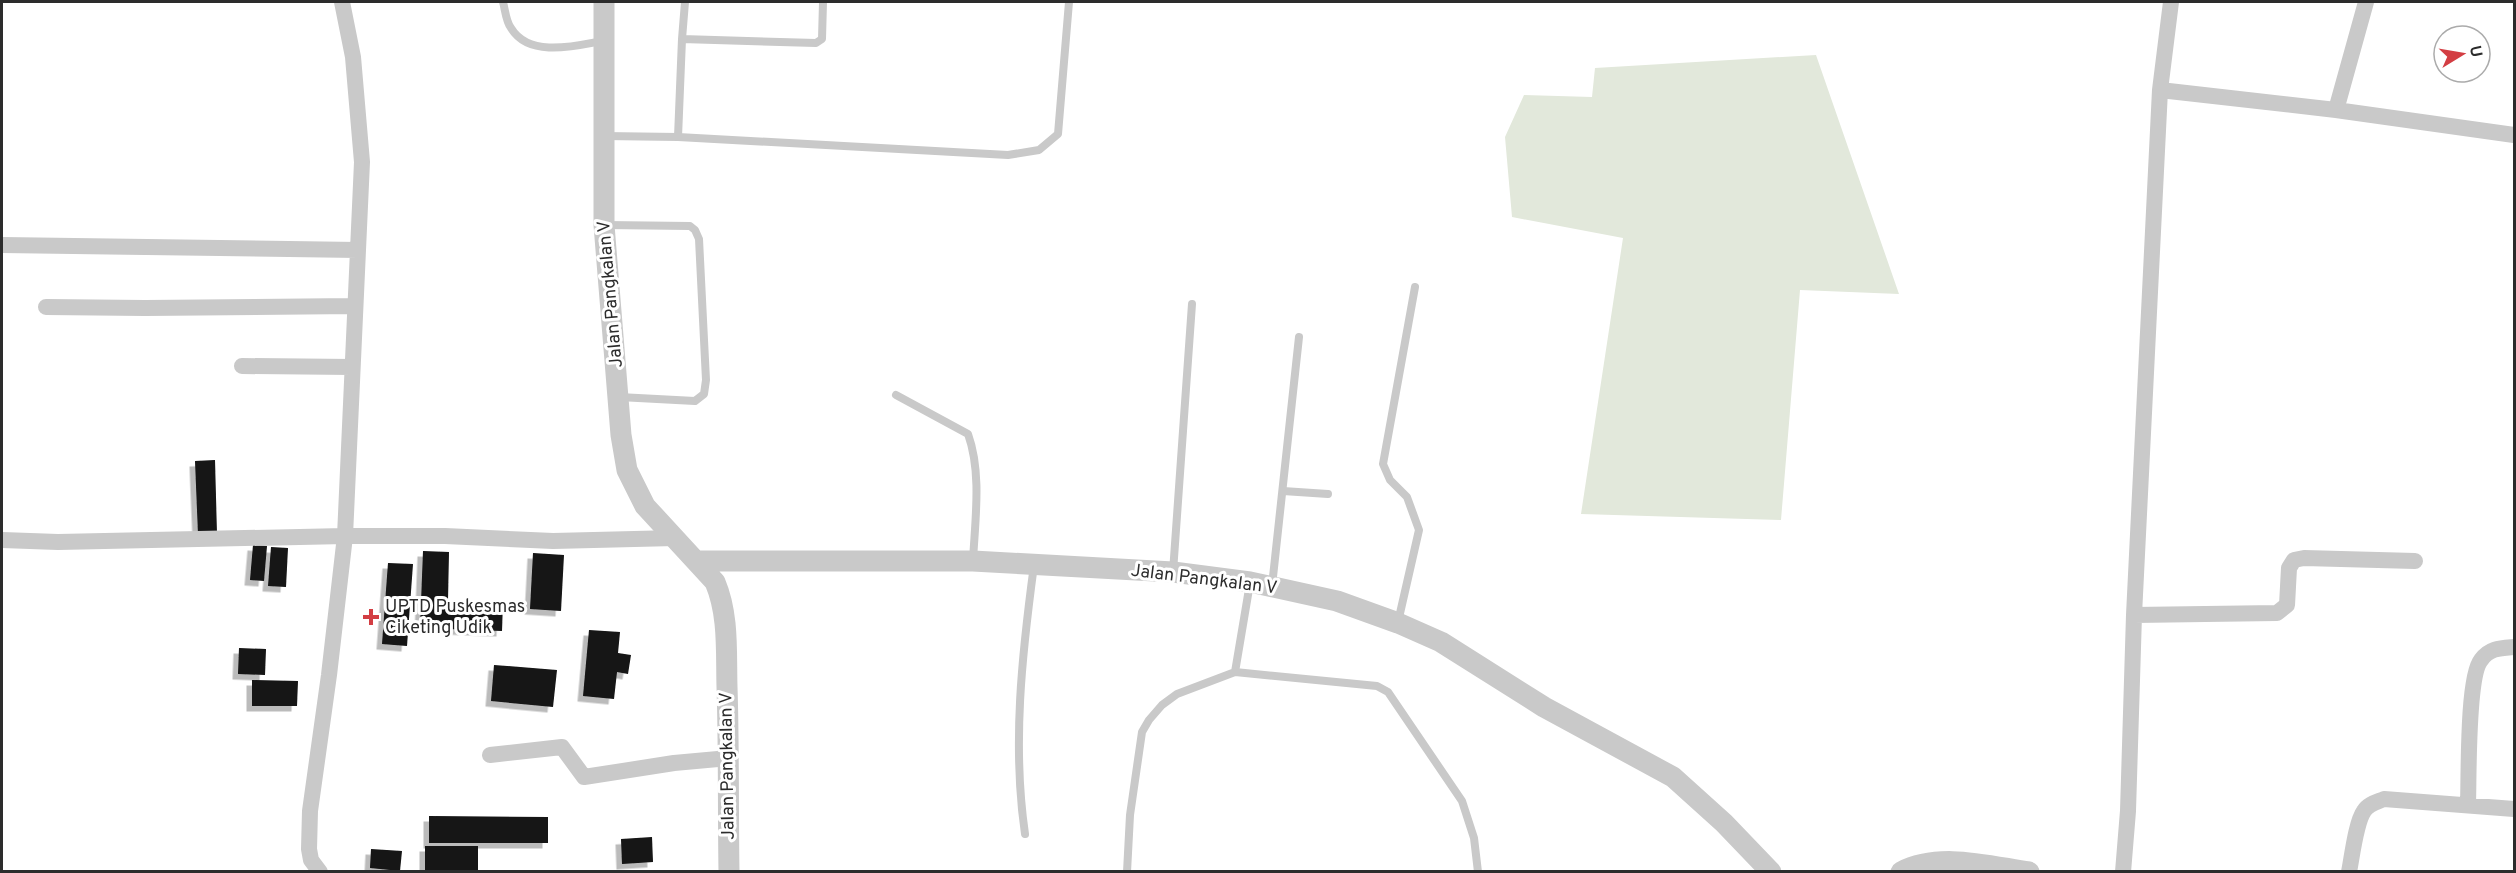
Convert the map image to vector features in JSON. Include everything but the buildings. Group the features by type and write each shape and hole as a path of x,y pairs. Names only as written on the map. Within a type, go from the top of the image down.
{"street":[{"path":"320,872 311,860 309,849 310,811 345,536 362,162 353,57 342,2"},
{"name":"Jalan Pangkalan V","path":"604,2 604,225 621,435 627,470 645,506 715,582 721,596 725,622 729,758 729,872"},
{"path":"2123,872 2128,812 2134,615 2160,90 2171,2"},
{"path":"2336,110 2366,2"},
{"path":"2160,90 2336,110 2514,135"},
{"path":"2,245 358,250"},
{"path":"46,307 354,306"},
{"path":"242,366 352,367"},
{"path":"2,540 194,541 345,536 445,536 553,541 675,538"},
{"path":"2134,615 2277,613 2287,604 2289,568 2294,560 2304,558 2415,561"},
{"name":"Jalan Pangkalan V","path":"697,561 973,561 1173,573 1250,582 1337,601 1398,623 1464,656 1544,707 1673,777 1724,823 1771,872"},
{"path":"2468,804 2472,692 2480,660 2494,649 2514,647"},
{"path":"490,755 562,747 584,777 674,763 729,758"},
{"path":"2349,872 2360,820 2364,810 2372,803 2384,799 2514,808"},
{"path":"1901,872 1911,866 1931,862 1957,867 2029,872"}],"lane":[{"path":"503,2 510,28 522,39 540,47 573,46 603,41"},
{"path":"678,137 685,2"},
{"path":"682,39 816,43 822,39 823,2"},
{"path":"603,136 678,137 1008,155 1039,150 1058,134 1069,2"},
{"path":"604,225 690,226 695,230 699,239 706,380 704,394 694,401 619,397"},
{"path":"1398,623 1419,530 1407,497 1390,480 1383,464 1415,287"},
{"path":"1173,573 1192,304"},
{"path":"1272,586 1299,337"},
{"path":"896,395 968,434 975,452 976,508 973,561"},
{"path":"1283,490 1328,494"},
{"path":"1025,834 1019,795 1018,760 1021,686 1034,565"},
{"path":"1235,672 1250,582"},
{"path":"1127,872 1130,815 1142,732 1162,705 1178,693 1235,672 1377,686 1388,692 1462,801 1474,838 1478,872"}],"shaded area":[{"path":"1816,55 1899,294 1800,290 1781,520 1581,514 1623,238 1512,217 1505,137 1524,95 1592,97 1595,68"}],"place":[{"name":"UPTD Puskesmas Ciketing Udik","path":"371,617"}]}
